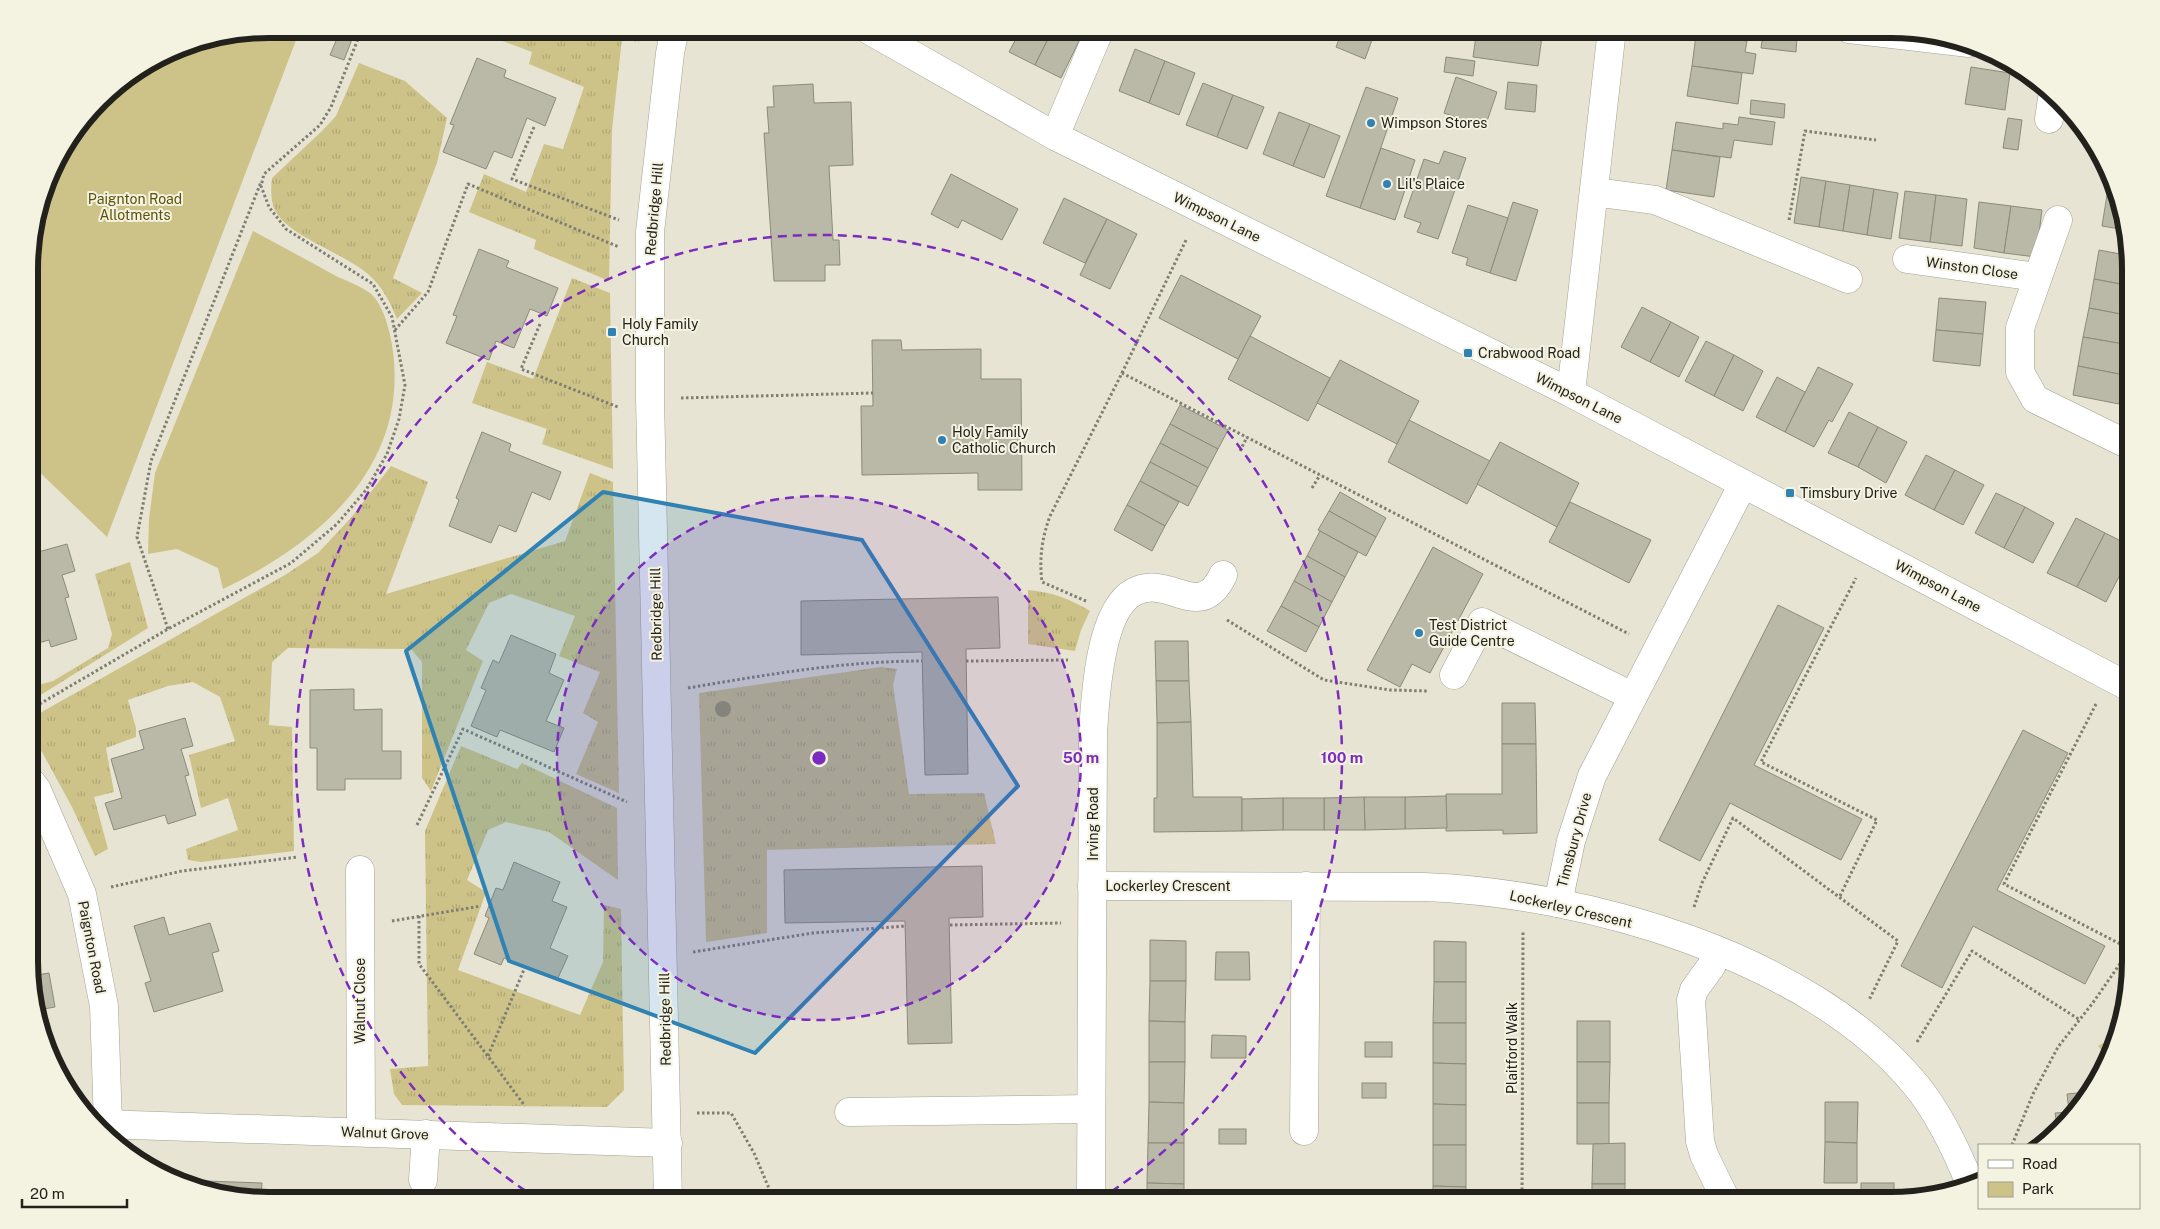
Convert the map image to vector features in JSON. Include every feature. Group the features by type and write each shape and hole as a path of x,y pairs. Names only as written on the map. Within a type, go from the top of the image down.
{"street":[{"name":"Redbridge Hill","path":"668,1192 651,409 650,232 673,38"},
{"name":"Wimpson Lane","path":"883,38 1055,136 1570,393 2121,683"},
{"path":"1055,136 1096,38"},
{"path":"1570,393 1611,38"},
{"path":"1594,192 1655,200 1848,279"},
{"name":"Winston Close","path":"2058,220 2020,328 2020,372 2035,399 2122,442"},
{"name":"Winston Close","path":"1907,259 2037,277"},
{"name":"Timsbury Drive","path":"1558,903 1571,841 1592,776 1656,648 1743,484"},
{"path":"1196,598 1204,598 1211,594 1218,588 1224,575"},
{"name":"Irving Road","path":"1091,1192 1093,734 1096,684 1100,660 1103,644 1115,614 1124,600 1133,592 1146,588 1156,588 1196,598"},
{"path":"1454,675 1482,622 1632,696"},
{"name":"Paignton Road","path":"38,792 82,894 104,1006 105,1124"},
{"name":"Walnut Close","path":"360,870 361,1132"},
{"name":"Lockerley Crescent","path":"1092,886 1448,888 1558,903 1611,915 1683,938 1716,950 1782,980 1813,998 1853,1026 1916,1085 1944,1128 1969,1178"},
{"path":"1304,1131 1306,886"},
{"path":"1716,950 1712,965 1694,990 1691,1013 1700,1140 1704,1155 1722,1192"},
{"path":"849,1112 1091,1109"},
{"name":"Walnut Grove","path":"105,1124 668,1142"},
{"path":"423,1180 426,1134"}],"path":[{"path":"168,629 138,536 151,461 264,174 320,125 331,107 358,38"},
{"path":"534,127 512,179 650,232"},
{"path":"1783,252 1805,131 1876,140"},
{"path":"38,705 168,629 291,563 337,524 366,490 388,454 399,419 405,385 392,317 373,284 286,230 269,207 261,186 264,174"},
{"path":"395,331 428,292 468,184 650,260"},
{"path":"1115,614 1042,582 1042,538 1050,516 1201,209"},
{"path":"540,324 521,369 651,409 873,393"},
{"path":"1122,373 1656,648"},
{"path":"1240,451 1247,437"},
{"path":"1312,488 1320,475"},
{"path":"1840,896 1877,820 1761,762 1870,551"},
{"path":"1196,598 1247,633 1324,680 1390,690 1447,691 1454,675"},
{"path":"966,661 1100,660"},
{"path":"658,694 797,671 892,661 922,661"},
{"path":"2121,683 2004,884 2122,944"},
{"path":"417,825 463,729 661,817"},
{"path":"1683,938 1702,882 1734,818 1898,941 1876,987 1853,1026"},
{"path":"82,894 182,871 298,857"},
{"name":"Plaitford Walk","path":"1522,1192 1524,897"},
{"path":"360,926 481,906"},
{"path":"419,916 419,964 549,1138"},
{"path":"950,925 1092,923"},
{"path":"664,956 814,933 906,926"},
{"path":"1900,1068 1972,951 2080,1020"},
{"path":"2012,1144 2033,1094 2058,1047 2080,1020 2122,960"},
{"path":"488,1056 525,967"},
{"path":"667,1113 731,1113 754,1153 771,1192"}],"highlighted area":[{"path":"603,492 862,540 1018,786 755,1053 509,961 406,651"}],"green space":[{"name":"Paignton Road Allotments","path":"253,38 297,38 107,537 38,471 38,253 45,209 55,180 76,140 95,116 128,85 153,68 180,55 223,42"},
{"path":"494,38 622,38 612,130 609,281 534,249 536,240 469,212 484,174 526,192 544,144 563,149 584,87 529,64 532,52"},
{"path":"359,63 405,81 447,118 437,163 393,278 422,293 397,319 385,295 368,274 346,259 293,229 276,212 272,199 272,178 336,116"},
{"path":"253,231 362,288 375,298 383,312 391,337 394,394 386,432 371,466 349,497 322,525 291,549 258,571 223,589 218,568 177,549 148,554 149,519 155,473"},
{"path":"572,278 610,293 613,469 542,444 547,429 472,403 487,362 533,379"},
{"path":"391,466 428,482 386,594 565,541 590,473 613,482 619,793 576,774 598,722 583,713 600,672 559,656 575,616 511,594 489,603 466,650 483,661 431,791 422,778 422,662 411,649 288,648 272,662 269,725 292,727 294,851 201,862 188,860 186,849 238,830 228,798 201,808 189,755 235,741 220,697 193,682 168,686 128,700 136,728 136,737 106,748 114,792 94,797 108,849 95,856 72,807 38,745 38,714 285,575 318,553 350,519"},
{"path":"130,562 148,628 38,697 38,685 53,681 108,648 112,634 95,574"},
{"path":"1028,590 1045,592 1060,597 1090,611 1081,630 1075,651 1028,644"},
{"path":"881,667 897,669 893,685 909,794 984,793 996,844 767,850 767,933 706,942 699,693"},
{"path":"461,746 517,769 522,763 617,808 618,880 549,832 506,822 488,830 467,880 486,892 458,970 580,1015 603,962 604,905 621,909 624,1090 607,1107 402,1105 394,1094 390,1069 428,1066 425,831"},
{"path":"2108,1040 2104,1052 2098,1046"}],"building":[{"path":"337,38 353,38 344,60 330,55"},
{"path":"1016,38 1048,38 1035,65 1009,52"},
{"path":"1048,38 1081,38 1061,78 1035,65"},
{"path":"1340,38 1367,38 1372,40 1365,59 1336,47"},
{"path":"1476,38 1542,38 1538,66 1473,57"},
{"path":"1696,38 1722,38 1747,41 1745,52 1756,54 1753,74 1692,66"},
{"path":"1762,38 1797,38 1796,52 1761,48"},
{"path":"1135,49 1165,61 1149,103 1119,91"},
{"path":"1446,57 1475,61 1473,76 1444,72"},
{"path":"477,58 506,70 504,77 556,98 545,126 527,118 512,158 494,151 486,169 443,152 454,125 450,124"},
{"path":"1165,61 1195,73 1179,115 1149,103"},
{"path":"1692,66 1742,73 1738,104 1687,96"},
{"path":"1971,67 2010,73 2005,110 1965,104"},
{"path":"1456,77 1497,92 1485,127 1444,113"},
{"path":"1508,82 1537,85 1535,112 1505,109"},
{"path":"1203,83 1233,95 1217,137 1186,125"},
{"path":"813,84 814,103 851,102 853,165 829,166 833,240 839,240 840,265 825,265 825,281 774,281 764,133 769,133 767,107 774,107 773,86"},
{"name":"Wimpson Stores","path":"1366,87 1398,98 1360,208 1326,196"},
{"path":"1233,95 1264,107 1247,149 1217,137"},
{"path":"1751,100 1785,104 1784,118 1750,114"},
{"path":"1279,112 1310,124 1293,166 1263,154"},
{"path":"1739,117 1775,122 1772,145 1734,140 1731,158 1672,150 1676,122 1723,129 1723,123 1738,125"},
{"path":"2008,118 2022,120 2018,150 2003,148"},
{"path":"1310,124 1340,136 1324,178 1293,166"},
{"name":"Lil's Plaice","path":"1381,148 1415,160 1395,220 1360,208"},
{"path":"1672,150 1720,157 1714,197 1666,190"},
{"path":"1444,151 1466,158 1438,239 1417,232 1421,223 1404,217 1424,159 1439,164"},
{"path":"951,174 1018,209 1002,240 962,220 958,228 931,214"},
{"path":"1801,177 1826,181 1819,227 1794,223"},
{"path":"1826,181 1850,185 1843,231 1819,227"},
{"path":"1850,185 1874,189 1867,235 1843,231"},
{"path":"1874,189 1898,193 1891,239 1867,235"},
{"path":"1905,191 1936,195 1930,242 1899,238"},
{"path":"1936,195 1967,199 1962,246 1930,242"},
{"path":"2107,195 2111,196 2119,229 2102,226"},
{"path":"1064,198 1107,219 1085,263 1043,243"},
{"path":"1513,202 1538,210 1516,281 1490,273"},
{"path":"1979,202 2011,206 2004,253 1974,248"},
{"path":"1468,205 1508,218 1490,273 1466,265 1468,258 1452,253"},
{"path":"2011,206 2042,210 2036,257 2004,253"},
{"path":"1107,219 1137,234 1110,289 1080,275"},
{"path":"479,249 509,261 506,267 558,288 547,316 530,309 514,348 496,341 489,360 446,343 457,316 453,315"},
{"path":"2099,250 2122,254 2122,284 2094,279"},
{"path":"1181,275 1261,316 1238,359 1159,318"},
{"path":"2094,279 2122,284 2122,314 2089,308"},
{"path":"1939,298 1986,302 1983,334 1936,330"},
{"path":"1642,307 1671,322 1650,362 1621,347"},
{"path":"2089,308 2122,314 2122,344 2083,337"},
{"path":"1671,322 1699,337 1679,377 1650,362"},
{"path":"1936,330 1983,334 1980,366 1933,361"},
{"path":"1250,336 1330,378 1308,421 1228,379"},
{"path":"2083,337 2122,344 2122,375 2078,366"},
{"name":"Holy Family Catholic Church","path":"872,340 901,340 902,350 981,349 981,379 1021,379 1022,490 978,490 978,473 862,475 861,406 873,406"},
{"path":"1706,341 1734,355 1714,396 1685,381"},
{"path":"1734,355 1763,371 1743,411 1714,396"},
{"path":"1340,360 1419,401 1397,444 1317,403"},
{"path":"2078,366 2122,375 2119,404 2073,395"},
{"path":"1818,367 1853,384 1832,422 1829,420 1814,447 1785,432"},
{"path":"1777,377 1805,392 1785,432 1756,417"},
{"path":"1180,405 1228,430 1218,449 1170,424"},
{"path":"1849,412 1878,427 1858,467 1828,453"},
{"path":"1409,420 1490,461 1467,504 1388,462"},
{"path":"1170,424 1218,449 1208,468 1160,443"},
{"path":"1878,427 1907,442 1886,483 1858,467"},
{"path":"482,432 511,444 509,451 561,472 550,500 532,492 516,532 499,525 491,543 449,526 459,500 456,498"},
{"path":"1500,442 1579,483 1557,527 1477,484"},
{"path":"1160,443 1208,468 1198,487 1150,462"},
{"path":"1926,455 1955,470 1934,510 1905,495"},
{"path":"1150,462 1198,487 1188,506 1140,481"},
{"path":"1955,470 1984,485 1963,525 1934,510"},
{"path":"1140,481 1179,502 1165,526 1127,505"},
{"path":"1340,492 1386,518 1376,537 1329,511"},
{"path":"1996,493 2025,507 2004,548 1975,533"},
{"path":"1570,502 1651,540 1629,583 1549,542"},
{"path":"1127,505 1165,526 1152,551 1114,530"},
{"path":"2025,507 2054,523 2033,563 2004,548"},
{"path":"1329,511 1376,537 1366,556 1318,530"},
{"path":"2076,518 2105,533 2077,587 2047,573"},
{"path":"1320,531 1358,552 1345,577 1307,556"},
{"path":"2105,533 2122,542 2122,571 2106,602 2077,587"},
{"path":"67,544 75,571 62,575 69,597 65,598 77,639 51,647 49,640 38,643 38,552"},
{"name":"Test District Guide Centre","path":"1433,547 1483,574 1430,673 1412,664 1400,687 1367,670"},
{"path":"1307,556 1345,577 1332,602 1294,581"},
{"path":"1294,581 1332,602 1319,627 1281,606"},
{"path":"998,597 1000,648 966,649 968,774 925,775 922,652 801,655 801,601"},
{"path":"1778,605 1824,628 1754,765 1862,819 1841,860 1730,803 1700,861 1659,840"},
{"path":"1281,606 1319,627 1306,652 1267,631"},
{"path":"511,635 556,654 549,673 564,680 546,721 564,728 554,752 500,730 497,737 471,726 486,690 481,688 493,660 499,663"},
{"path":"1155,641 1188,641 1189,681 1156,681"},
{"path":"1156,681 1189,681 1191,722 1157,723"},
{"path":"354,689 354,710 382,709 382,751 401,751 401,779 345,779 345,790 317,790 317,748 310,748 310,690"},
{"path":"1502,703 1535,703 1536,744 1502,744"},
{"path":"185,718 193,746 181,749 189,775 185,776 196,815 168,824 165,815 114,830 105,803 122,798 111,759 144,749 139,731"},
{"path":"1191,722 1193,797 1242,797 1242,831 1154,832 1154,798 1157,798 1157,723"},
{"path":"2023,730 2068,753 1997,890 2105,946 2085,984 1973,926 1942,988 1901,966"},
{"path":"1502,744 1536,744 1537,833 1503,834 1503,830 1446,831 1446,794 1502,794"},
{"path":"1446,796 1447,828 1405,829 1405,797"},
{"path":"1364,797 1405,797 1405,829 1365,830"},
{"path":"1364,797 1365,830 1324,830 1324,798"},
{"path":"1283,798 1324,798 1324,830 1283,830"},
{"path":"1283,798 1283,830 1242,831 1242,799"},
{"path":"514,862 560,882 552,901 567,907 550,948 568,956 557,980 504,958 501,965 474,954 489,918 485,916 496,888 503,890"},
{"path":"982,866 983,917 949,918 952,1043 908,1044 905,921 785,923 784,870"},
{"path":"164,917 169,935 210,923 219,951 212,953 223,991 154,1012 145,983 151,981 134,926"},
{"path":"1150,940 1186,941 1186,981 1150,981"},
{"path":"1434,941 1466,942 1466,982 1434,982"},
{"path":"1216,952 1249,952 1250,980 1215,980"},
{"path":"49,973 55,1007 43,1009 38,975"},
{"path":"1150,981 1186,981 1185,1022 1149,1021"},
{"path":"1434,982 1466,982 1466,1023 1433,1023"},
{"path":"1149,1021 1185,1022 1185,1062 1149,1062"},
{"path":"1577,1021 1610,1021 1610,1062 1577,1062"},
{"path":"1433,1023 1466,1023 1466,1064 1433,1063"},
{"path":"1212,1035 1246,1036 1246,1058 1211,1058"},
{"path":"1365,1042 1392,1042 1392,1057 1365,1057"},
{"path":"1149,1062 1185,1062 1184,1103 1149,1102"},
{"path":"1577,1062 1610,1062 1609,1103 1577,1103"},
{"path":"1433,1063 1466,1064 1466,1105 1433,1104"},
{"path":"1362,1083 1386,1083 1386,1098 1362,1098"},
{"path":"2081,1093 2069,1109 2067,1094"},
{"path":"1149,1102 1184,1103 1184,1143 1148,1143"},
{"path":"1825,1102 1858,1102 1857,1143 1825,1142"},
{"path":"1577,1103 1609,1103 1609,1144 1577,1144"},
{"path":"1433,1104 1466,1105 1466,1145 1433,1145"},
{"path":"2066,1112 2056,1122 2055,1113"},
{"path":"1219,1129 1246,1129 1246,1144 1219,1144"},
{"path":"1825,1142 1857,1143 1857,1183 1824,1183"},
{"path":"1148,1143 1184,1143 1184,1184 1147,1183"},
{"path":"1625,1143 1625,1184 1592,1184 1593,1144"},
{"path":"1433,1145 1466,1145 1466,1187 1433,1186"},
{"path":"199,1181 262,1183 261,1192 238,1190"},
{"path":"1147,1183 1184,1184 1184,1192 1147,1192"},
{"path":"1861,1183 1894,1183 1894,1192 1861,1192"},
{"path":"1592,1184 1625,1184 1625,1192 1592,1192"},
{"path":"1433,1186 1466,1187 1466,1192 1433,1192"},
{"path":"1822,1190 1844,1190 1844,1192 1822,1192"}],"place":[{"name":"Wimpson Stores","path":"1371,123"},
{"name":"Lil's Plaice","path":"1387,184"},
{"name":"Holy Family Church","path":"612,332"},
{"name":"Crabwood Road","path":"1468,353"},
{"name":"Holy Family Catholic Church","path":"942,440"},
{"name":"Timsbury Drive","path":"1790,493"},
{"name":"Test District Guide Centre","path":"1419,633"}]}
